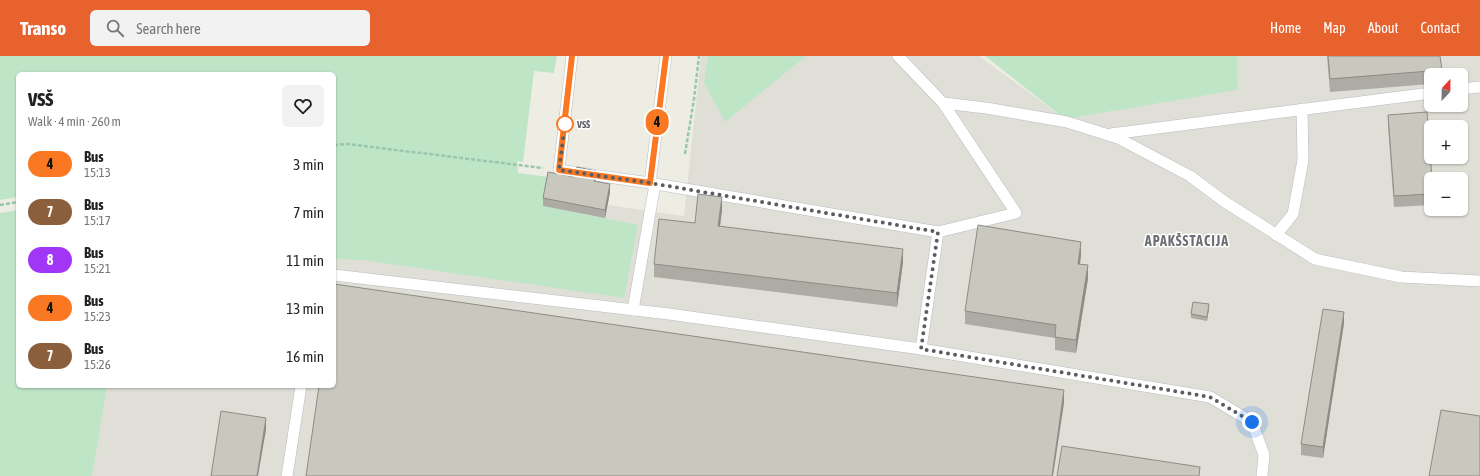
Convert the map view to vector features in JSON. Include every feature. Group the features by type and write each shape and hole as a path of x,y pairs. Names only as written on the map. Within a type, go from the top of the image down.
{"lane":[{"path":"572,56 559,170 938,232 1016,213 943,103 898,56"},
{"path":"633,310 652,184 666,56"},
{"path":"1468,88 1480,87"},
{"path":"1108,135 1424,94"},
{"path":"943,103 986,108 1059,120 1118,138 1190,176 1225,202 1315,260 1401,277 1480,281"},
{"path":"1276,235 1293,214 1303,160 1302,109"},
{"path":"921,349 938,232"},
{"path":"336,275 633,310 921,349 1210,397 1252,422 1264,455 1262,476"},
{"path":"287,476 301,388"}],"path":[{"path":"685,154 699,56"},
{"path":"336,145 347,144 559,170"},
{"path":"0,205 16,202"}],"shaded area":[{"path":"701,56 979,56 1065,119 1238,90 1237,56 1480,56 1480,476 0,476 18,388 336,388 336,195 559,198 684,216"}],"green space":[{"path":"0,56 557,56 554,73 534,71 523,162 517,161 518,173 549,177 543,206 638,225 624,298 363,260 336,259 336,72 16,72 16,197 0,200"},
{"path":"708,56 806,56 725,122 704,83"},
{"path":"985,56 1237,56 1238,90 1065,119"},
{"path":"16,210 16,388 107,388 92,476 0,476 0,213"}],"building":[{"path":"1328,56 1440,56 1442,68 1424,68 1424,71 1330,79"},
{"path":"1427,112 1428,120 1424,120 1424,164 1431,164 1431,172 1424,172 1424,194 1394,196 1388,115"},
{"path":"577,167 596,171 594,181 610,184 605,210 543,198 548,172 574,177"},
{"path":"698,194 722,197 718,226 903,249 897,293 654,264 659,219 695,223"},
{"path":"978,225 1081,242 1078,264 1088,265 1076,340 1055,337 1056,325 965,311"},
{"path":"336,284 1064,390 1052,476 306,476 319,388 336,388"},
{"path":"1193,302 1209,304 1207,317 1191,314"},
{"path":"1323,309 1344,312 1323,447 1301,444"},
{"path":"1441,410 1480,416 1480,476 1429,476"},
{"path":"221,411 266,418 257,476 211,476"},
{"path":"1062,446 1200,467 1199,476 1057,476"}],"bus line":[{"name":"4","path":"572,56 559,170 650,183 666,56"}],"place":[{"name":"VSŠ","path":"565,124"}],"district":[{"name":"APAKŠSTACIJA","path":"1187,241"}],"route":[{"path":"565,124 559,170 650,183 938,232 921,349 1210,397 1252,422"}]}
